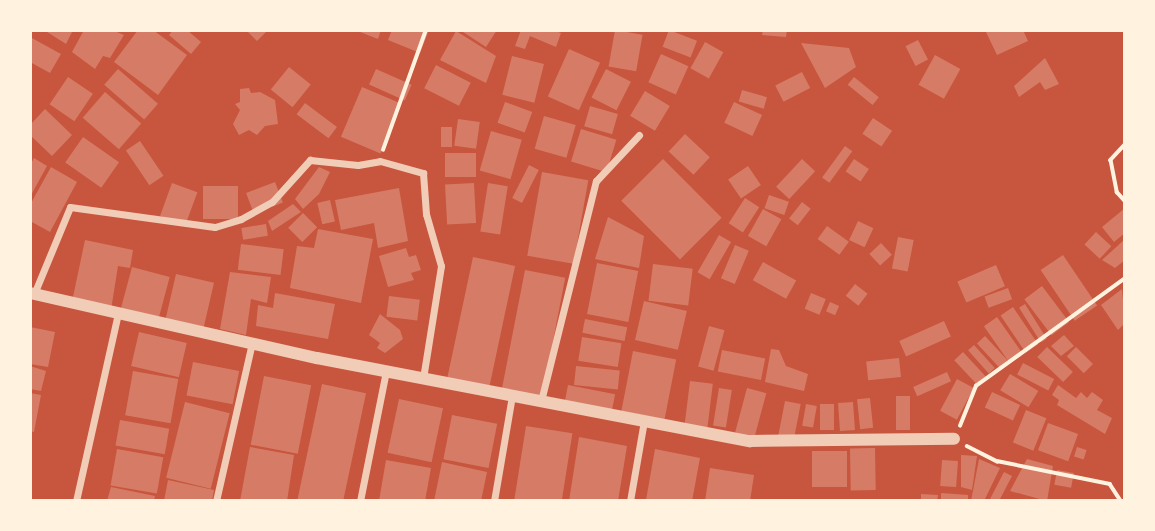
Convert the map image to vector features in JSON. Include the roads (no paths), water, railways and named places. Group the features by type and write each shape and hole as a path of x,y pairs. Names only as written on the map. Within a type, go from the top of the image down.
{"street":[{"path":"541,401 596,181 639,135"},
{"path":"423,378 441,266 426,214 423,173 380,161 358,165 310,160 272,202 241,219 215,227 70,207 32,294 386,371 750,441 954,439"},
{"path":"76,501 118,313"},
{"path":"216,501 252,343"},
{"path":"360,501 386,371"},
{"path":"495,501 512,396"},
{"path":"630,501 644,421"}]}
